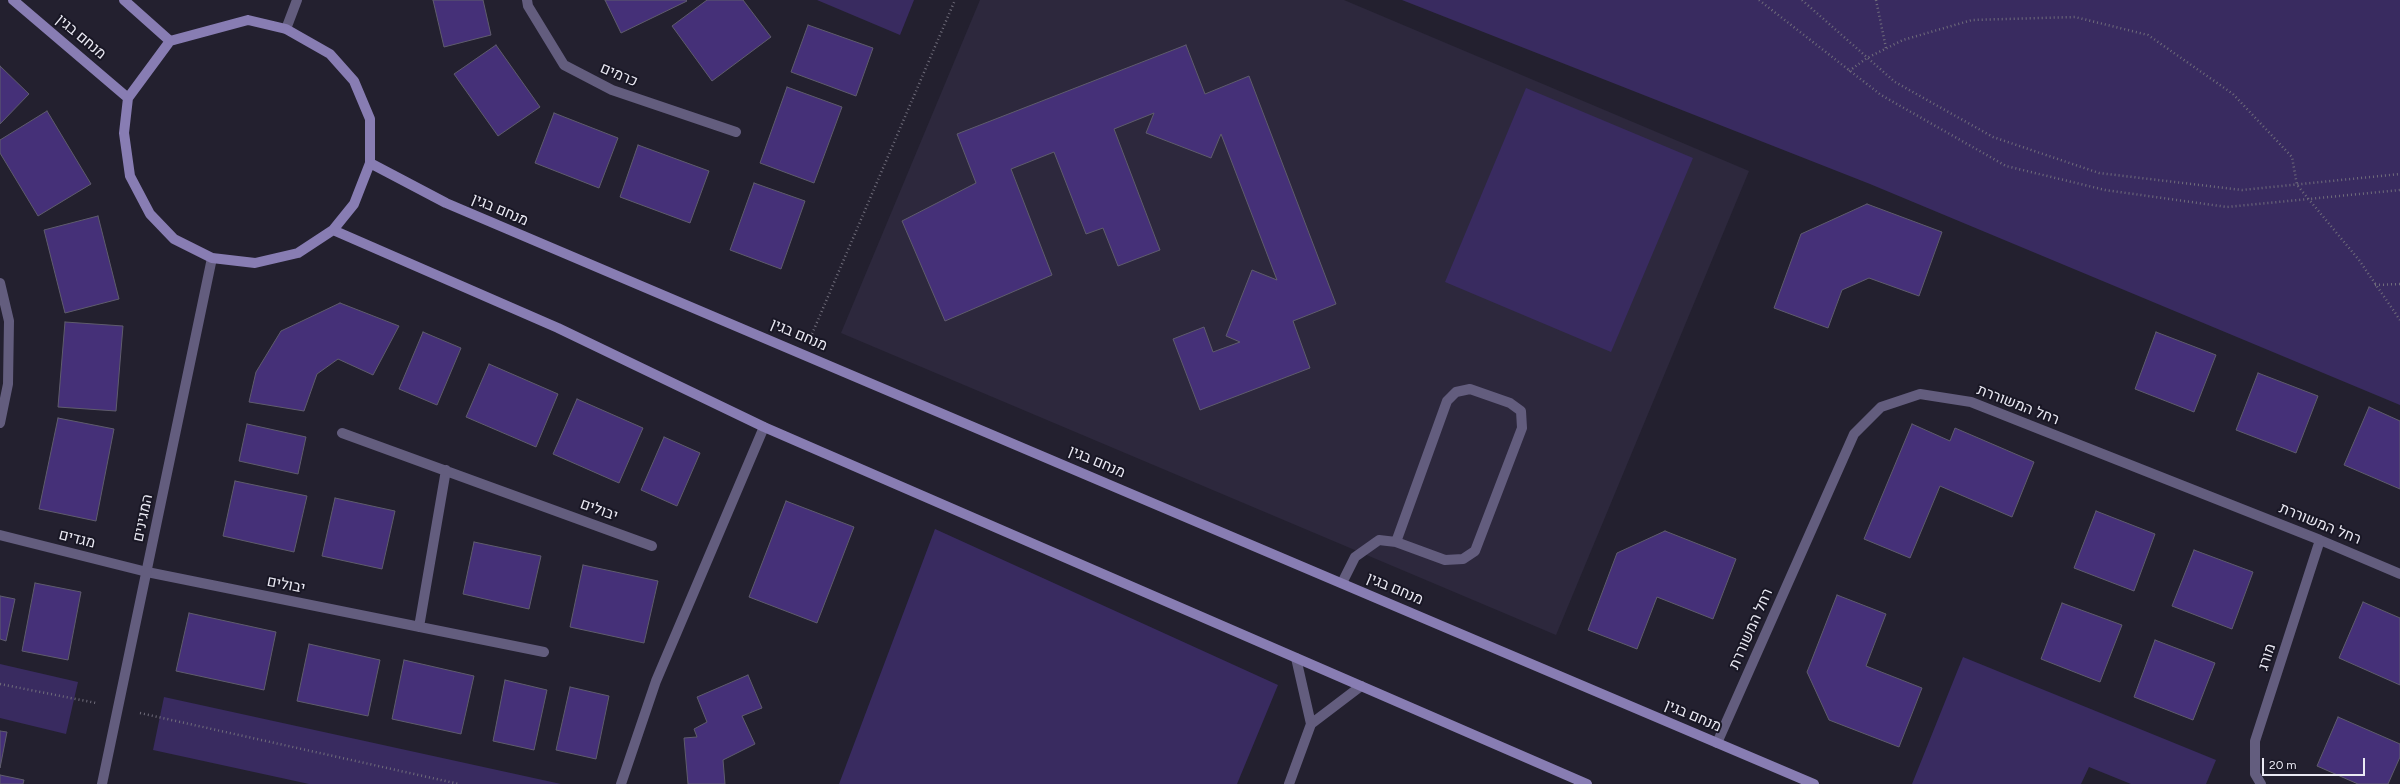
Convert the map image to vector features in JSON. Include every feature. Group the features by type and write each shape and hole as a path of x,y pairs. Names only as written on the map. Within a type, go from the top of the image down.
{"main road":[{"name":"מנחם בגין","path":"13,0 128,98"},
{"path":"124,0 170,41"},
{"path":"248,20 286,29 330,54 354,81 370,119 370,163 354,204 333,230 298,253 256,263 212,258 174,239 150,214 130,176 124,133 128,98 170,41 248,20"},
{"name":"מנחם בגין","path":"370,163 446,203 1814,784"},
{"path":"333,230 558,328 764,427 1587,784"}],"street":[{"path":"286,29 297,0"},
{"name":"כרמים","path":"527,0 528,6 564,65 612,90 736,132"},
{"name":"המגינים","path":"102,784 212,258"},
{"path":"0,283 9,321 8,384 0,423"},
{"path":"1342,583 1355,557 1379,540 1396,542 1445,560 1463,559 1475,551 1522,428 1521,411 1510,403 1470,390 1456,392 1447,401 1396,542"},
{"name":"רחל המשוררת","path":"1717,743 1854,434 1881,407 1920,394 1972,402 2320,540 2400,574"},
{"path":"621,784 656,681 764,427"},
{"name":"יבולים","path":"342,433 652,546"},
{"path":"419,627 446,470"},
{"name":"מגדים","path":"0,535 147,572"},
{"name":"מורג","path":"2261,784 2255,774 2255,742 2320,540"},
{"name":"יבולים","path":"147,572 544,652"},
{"path":"1296,658 1311,724"},
{"path":"1289,784 1311,724 1361,686"}],"path":[{"path":"803,354 955,0"},
{"path":"1758,0 1881,95 2006,166 2105,190 2227,207 2400,190"},
{"path":"1802,0 1895,82 1993,138 2099,173 2242,190 2400,174"},
{"path":"1876,0 1886,48"},
{"path":"1849,71 1867,58 1903,40 1972,20 2075,17 2148,35 2233,94 2292,157 2297,184 2359,260 2400,320"},
{"path":"2375,284 2400,284"},
{"path":"0,684 118,708 459,784"}],"shaded area":[{"path":"817,0 914,0 900,35"},
{"path":"980,0 1344,0 1749,171 1556,635 841,333"},
{"path":"1402,0 2400,0 2400,405 1870,184"},
{"path":"1526,88 1693,158 1611,352 1445,282"},
{"path":"935,529 1278,685 1237,784 839,784"},
{"path":"1963,657 2216,760 2206,784 2131,784 2089,767 2081,784 1912,784"},
{"path":"0,664 78,682 66,734 0,718"},
{"path":"164,697 561,784 309,784 153,750"}],"building":[{"path":"433,0 483,0 491,35 444,47"},
{"path":"605,0 686,0 687,1 621,33"},
{"path":"707,0 743,0 771,37 712,81 672,26"},
{"path":"808,25 873,48 856,96 791,72"},
{"path":"496,45 540,107 498,136 454,74"},
{"path":"1186,45 1205,94 1249,76 1336,304 1293,321 1310,368 1200,410 1173,339 1204,327 1213,352 1240,342 1226,336 1252,270 1277,280 1221,134 1211,158 1146,133 1154,113 1114,129 1160,250 1118,266 1103,228 1086,234 1054,152 1011,169 1052,275 945,321 902,221 976,183 957,134"},
{"path":"0,66 29,94 0,124"},
{"path":"787,87 842,107 814,183 760,163"},
{"path":"47,111 91,184 38,216 0,153 0,140"},
{"path":"554,113 618,138 599,188 535,163"},
{"path":"638,145 709,171 690,223 620,197"},
{"path":"754,183 805,201 781,269 730,250"},
{"path":"1867,204 1942,232 1919,296 1869,278 1842,290 1828,328 1774,308 1801,234"},
{"path":"98,216 119,299 65,313 44,230"},
{"path":"340,303 399,326 373,375 338,359 317,374 304,411 249,402 256,372 281,331"},
{"path":"65,322 123,326 116,411 58,407"},
{"path":"423,332 461,348 437,405 399,389"},
{"path":"2156,332 2216,355 2194,412 2135,389"},
{"path":"489,364 558,394 536,447 466,417"},
{"path":"2258,373 2318,396 2296,453 2236,430"},
{"path":"577,399 643,428 619,483 553,454"},
{"path":"2369,407 2400,421 2400,489 2344,465"},
{"path":"58,418 114,429 96,521 39,509"},
{"path":"247,424 306,437 298,474 239,461"},
{"path":"1912,424 1950,441 1955,428 2034,462 2012,517 1940,486 1910,558 1864,539"},
{"path":"664,437 700,453 677,506 641,490"},
{"path":"235,481 307,496 294,552 223,536"},
{"path":"335,498 395,511 382,569 322,556"},
{"path":"786,501 854,527 817,623 749,597"},
{"path":"2096,511 2155,534 2134,591 2074,568"},
{"path":"1665,531 1736,559 1713,619 1657,597 1637,649 1588,630 1617,553"},
{"path":"474,542 541,556 529,609 463,594"},
{"path":"2194,550 2253,572 2232,629 2172,606"},
{"path":"583,565 658,581 644,643 570,627"},
{"path":"35,583 81,592 68,660 22,651"},
{"path":"1837,595 1886,614 1866,666 1922,688 1899,747 1829,720 1807,672"},
{"path":"0,596 15,599 6,641 0,639"},
{"path":"2363,602 2400,618 2400,685 2339,658"},
{"path":"2062,603 2122,625 2100,682 2041,659"},
{"path":"189,613 276,632 264,690 176,671"},
{"path":"2155,640 2215,663 2193,720 2134,697"},
{"path":"309,644 380,660 368,716 297,701"},
{"path":"404,660 474,676 461,734 392,719"},
{"path":"748,675 762,708 742,716 755,744 723,760 725,784 688,784 684,738 697,737 694,729 707,722 697,697"},
{"path":"505,680 547,690 534,750 493,741"},
{"path":"570,687 609,696 596,759 556,750"},
{"path":"2338,717 2400,744 2400,757 2388,784 2358,784 2317,766"},
{"path":"0,731 7,732 0,768"},
{"path":"0,775 24,780 23,784 0,784"}]}
